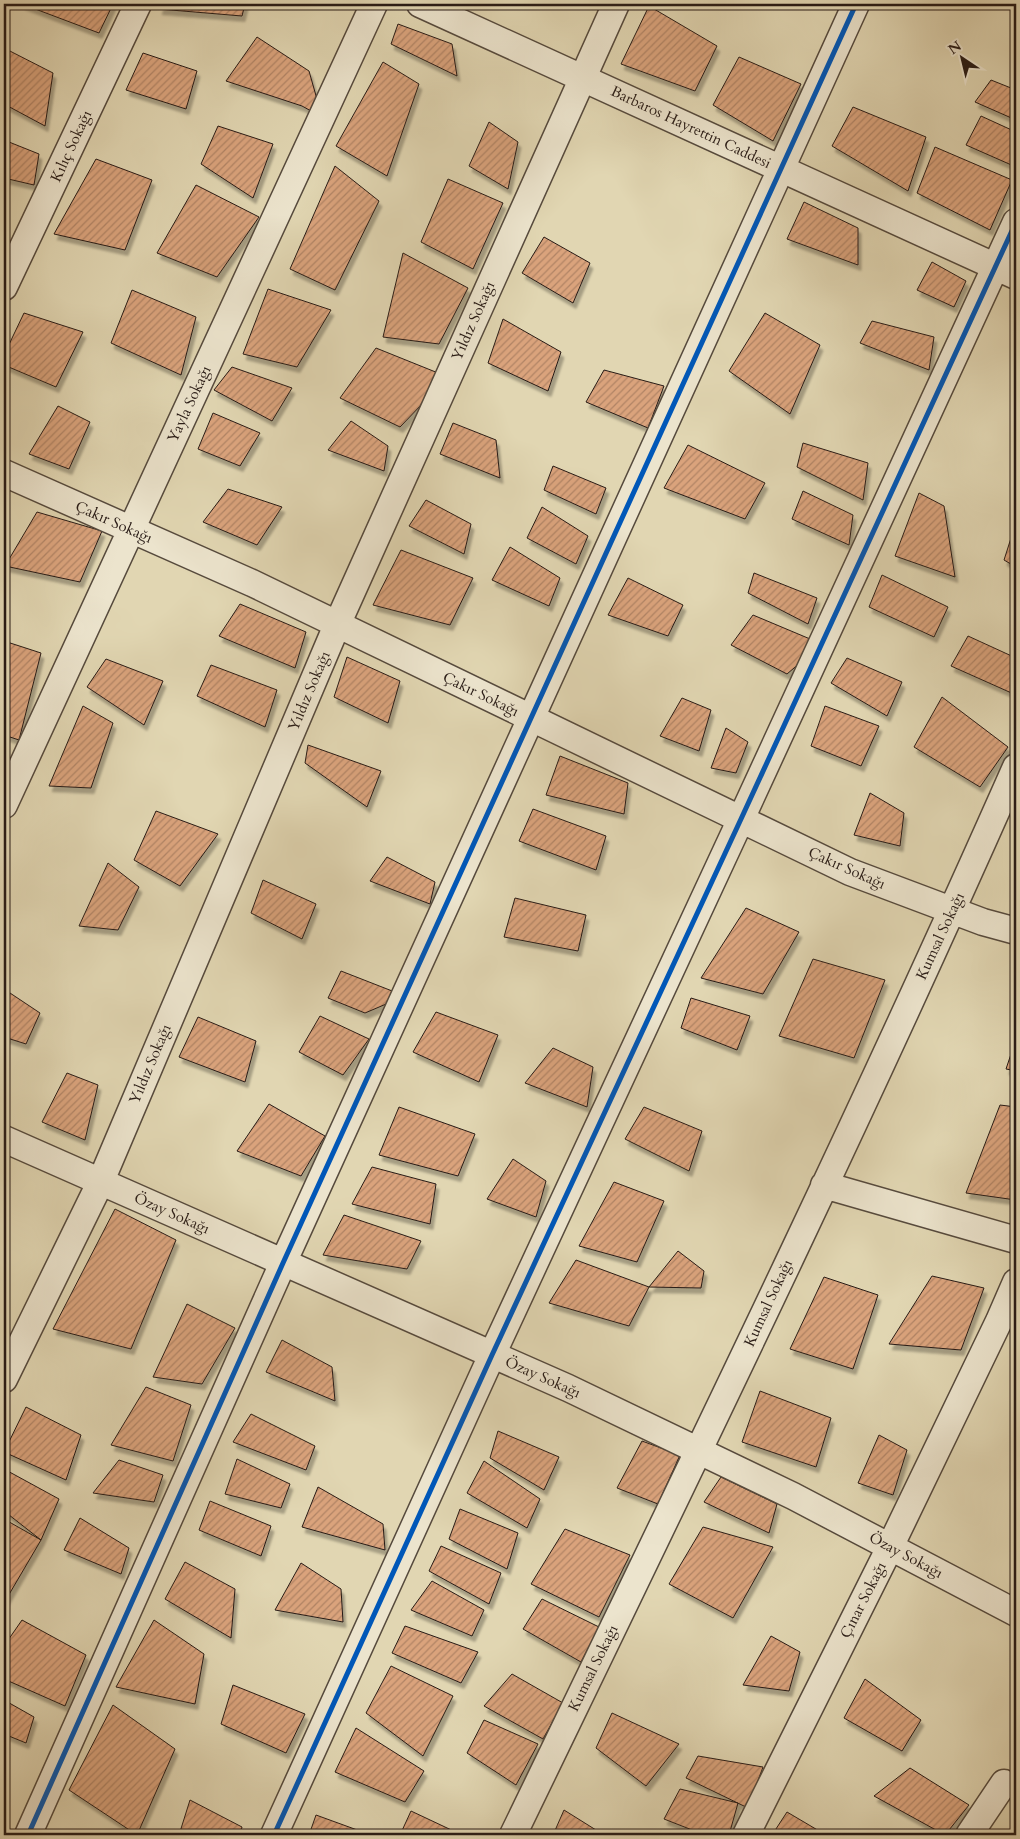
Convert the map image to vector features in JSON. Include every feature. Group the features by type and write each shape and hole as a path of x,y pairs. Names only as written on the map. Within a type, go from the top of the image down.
{"street":[{"name":"Kılıç Sokağı","path":"4,287 138,4"},
{"name":"Yayla Sokağı","path":"4,805 374,4"},
{"name":"Barbaros Hayrettin Caddesi","path":"420,4 1006,271"},
{"name":"Yıldız Sokağı","path":"4,1379 101,1181 337,625 616,4"},
{"path":"28,1835 283,1263 856,4"},
{"path":"274,1835 492,1355 741,819 1006,271 1016,222"},
{"name":"Çakır Sokağı","path":"4,473 252,583 850,872 983,922 1016,931"},
{"name":"Kumsal Sokağı","path":"513,1835 699,1451 953,911 1016,767"},
{"name":"Özay Sokağı","path":"4,1139 568,1388 793,1496 1016,1613"},
{"path":"824,1185 1016,1240"},
{"name":"Çınar Sokağı","path":"746,1835 890,1547 995,1330 1016,1282"},
{"path":"969,1835 1004,1783"}],"building":[{"path":"22,4 113,4 99,33"},
{"path":"161,4 245,4 242,16 159,9"},
{"path":"649,6 717,46 695,91 621,64"},
{"path":"398,24 452,44 457,76 391,44"},
{"path":"257,37 309,71 322,117 302,106 226,81"},
{"path":"4,48 53,73 45,126 4,104"},
{"path":"143,53 197,71 186,109 126,90"},
{"path":"739,57 801,84 773,141 713,105"},
{"path":"383,62 419,84 387,176 336,146"},
{"path":"991,80 1016,90 1016,120 975,102"},
{"path":"853,107 926,137 908,191 832,146"},
{"path":"981,116 1016,132 1016,167 966,145"},
{"path":"489,122 518,142 508,189 469,166"},
{"path":"218,126 273,144 253,198 201,164"},
{"path":"4,140 39,154 34,185 4,178"},
{"path":"935,147 1012,180 990,230 917,193"},
{"path":"96,159 152,180 125,250 54,234"},
{"path":"335,166 379,201 335,290 290,269"},
{"path":"448,179 503,203 473,269 421,242"},
{"path":"196,185 259,217 217,277 157,253"},
{"path":"804,202 858,228 858,265 787,239"},
{"path":"544,237 590,263 573,303 522,273"},
{"path":"403,253 468,288 439,344 383,337"},
{"path":"932,262 966,281 954,307 917,290"},
{"path":"268,289 331,310 297,367 243,354"},
{"path":"132,290 196,317 181,375 111,343"},
{"path":"24,313 83,332 56,387 4,365 4,355"},
{"path":"765,313 820,345 790,414 729,371"},
{"path":"503,319 561,352 548,391 488,363"},
{"path":"872,321 934,337 929,370 860,343"},
{"path":"376,348 448,377 400,427 340,398"},
{"path":"232,367 292,388 272,421 214,390"},
{"path":"604,370 664,386 648,428 586,402"},
{"path":"58,406 90,422 69,469 29,454"},
{"path":"213,413 260,433 240,466 198,449"},
{"path":"351,421 388,446 384,471 328,450"},
{"path":"453,423 496,440 500,478 440,454"},
{"path":"803,443 868,463 863,500 797,467"},
{"path":"688,445 765,483 745,519 664,488"},
{"path":"553,466 606,488 596,514 544,490"},
{"path":"228,489 282,507 257,545 203,522"},
{"path":"803,491 853,515 849,545 792,519"},
{"path":"919,493 944,506 955,577 895,556"},
{"path":"426,500 471,524 464,554 409,526"},
{"path":"542,507 588,536 576,564 527,538"},
{"path":"37,512 102,531 80,582 5,566"},
{"path":"1012,535 1016,536 1016,567 1004,560"},
{"path":"510,547 560,578 549,606 492,580"},
{"path":"401,550 473,578 450,625 373,605"},
{"path":"754,573 817,598 808,624 748,593"},
{"path":"882,575 948,607 934,637 869,607"},
{"path":"628,578 683,605 668,636 608,615"},
{"path":"240,604 306,632 295,668 219,636"},
{"path":"753,615 822,644 787,674 731,645"},
{"path":"968,636 1016,658 1016,695 951,666"},
{"path":"4,641 41,653 19,740 4,735"},
{"path":"347,657 400,681 388,723 334,697"},
{"path":"847,658 902,682 887,716 831,683"},
{"path":"106,659 163,681 144,725 87,687"},
{"path":"211,665 277,690 265,727 197,696"},
{"path":"942,697 1008,747 980,787 914,747"},
{"path":"682,698 711,710 699,751 660,736"},
{"path":"83,706 113,723 91,788 49,786"},
{"path":"825,706 879,726 861,766 811,746"},
{"path":"726,728 748,742 736,773 711,768"},
{"path":"308,745 381,771 367,807 305,763"},
{"path":"560,756 628,783 624,814 546,795"},
{"path":"870,793 904,813 900,846 854,835"},
{"path":"533,809 606,836 596,870 519,841"},
{"path":"156,811 218,834 180,886 134,860"},
{"path":"387,857 435,882 430,904 370,881"},
{"path":"108,863 139,887 118,930 79,926"},
{"path":"263,880 316,904 302,939 251,913"},
{"path":"515,898 586,915 578,951 504,937"},
{"path":"746,908 799,932 763,994 701,978"},
{"path":"813,959 885,980 854,1058 779,1036"},
{"path":"341,971 405,996 365,1013 328,998"},
{"path":"4,989 40,1013 26,1044 4,1037"},
{"path":"691,998 750,1016 737,1050 681,1028"},
{"path":"436,1012 498,1035 479,1082 413,1052"},
{"path":"320,1016 369,1039 343,1075 299,1052"},
{"path":"198,1017 256,1041 245,1082 179,1057"},
{"path":"1016,1039 1016,1071 1006,1069"},
{"path":"553,1048 593,1067 587,1107 525,1083"},
{"path":"67,1073 98,1085 85,1140 42,1122"},
{"path":"269,1104 325,1136 301,1176 237,1151"},
{"path":"1000,1105 1016,1107 1016,1200 966,1193"},
{"path":"399,1107 475,1134 458,1176 379,1155"},
{"path":"644,1107 702,1131 689,1171 625,1139"},
{"path":"513,1159 546,1181 536,1217 487,1199"},
{"path":"372,1167 436,1184 430,1224 352,1204"},
{"path":"614,1182 664,1201 637,1262 579,1246"},
{"path":"115,1209 176,1240 131,1349 53,1329"},
{"path":"344,1215 421,1241 407,1269 323,1255"},
{"path":"678,1251 704,1271 701,1288 649,1287"},
{"path":"576,1260 649,1287 629,1326 549,1303"},
{"path":"932,1276 984,1288 961,1350 889,1344"},
{"path":"824,1277 878,1295 853,1369 790,1349"},
{"path":"187,1304 235,1328 202,1384 153,1377"},
{"path":"282,1340 332,1367 335,1401 266,1372"},
{"path":"146,1387 191,1405 173,1461 111,1445"},
{"path":"760,1391 831,1418 816,1467 742,1442"},
{"path":"26,1407 81,1435 66,1480 4,1452"},
{"path":"251,1414 315,1446 306,1470 233,1442"},
{"path":"498,1431 559,1457 544,1490 490,1458"},
{"path":"879,1435 907,1450 893,1495 858,1483"},
{"path":"642,1441 680,1455 658,1504 617,1488"},
{"path":"237,1459 290,1484 281,1508 225,1494"},
{"path":"119,1460 163,1475 154,1502 93,1493"},
{"path":"484,1461 540,1499 527,1528 467,1493"},
{"path":"4,1469 59,1499 41,1540 4,1511"},
{"path":"721,1477 777,1504 769,1533 704,1502"},
{"path":"318,1487 383,1524 385,1550 302,1527"},
{"path":"210,1501 271,1526 261,1556 199,1530"},
{"path":"460,1509 518,1533 507,1569 449,1539"},
{"path":"80,1518 129,1548 121,1574 64,1550"},
{"path":"4,1519 41,1540 4,1603"},
{"path":"703,1527 773,1547 733,1618 669,1584"},
{"path":"565,1529 630,1555 599,1617 531,1584"},
{"path":"441,1546 501,1573 489,1604 429,1571"},
{"path":"185,1562 235,1589 231,1638 165,1599"},
{"path":"301,1563 341,1589 343,1622 275,1610"},
{"path":"432,1581 484,1610 472,1636 411,1610"},
{"path":"542,1599 599,1627 581,1662 523,1629"},
{"path":"22,1620 86,1655 65,1706 4,1679 4,1646"},
{"path":"154,1620 204,1654 195,1704 116,1687"},
{"path":"405,1626 478,1652 461,1683 392,1653"},
{"path":"771,1636 800,1652 789,1691 743,1685"},
{"path":"391,1666 453,1696 423,1756 366,1713"},
{"path":"512,1674 563,1703 543,1739 484,1706"},
{"path":"865,1679 921,1720 902,1751 844,1718"},
{"path":"233,1685 305,1714 286,1753 221,1724"},
{"path":"4,1700 34,1717 26,1743 4,1734"},
{"path":"113,1705 175,1749 137,1835 69,1790"},
{"path":"612,1713 679,1744 646,1786 596,1748"},
{"path":"484,1720 538,1744 516,1785 467,1753"},
{"path":"356,1728 424,1771 405,1802 335,1772"},
{"path":"698,1756 763,1767 748,1808 686,1778"},
{"path":"910,1768 969,1805 945,1835 874,1796"},
{"path":"680,1789 738,1803 729,1835 705,1835 664,1819"},
{"path":"190,1800 242,1827 240,1835 179,1835"},
{"path":"564,1810 604,1835 553,1835"},
{"path":"411,1811 462,1835 400,1835"},
{"path":"787,1812 826,1835 772,1835"},
{"path":"316,1815 371,1835 309,1835"}],"cycle path":[{"path":"28,1835 283,1263 856,4"},
{"path":"274,1835 492,1355 1016,222"}]}
